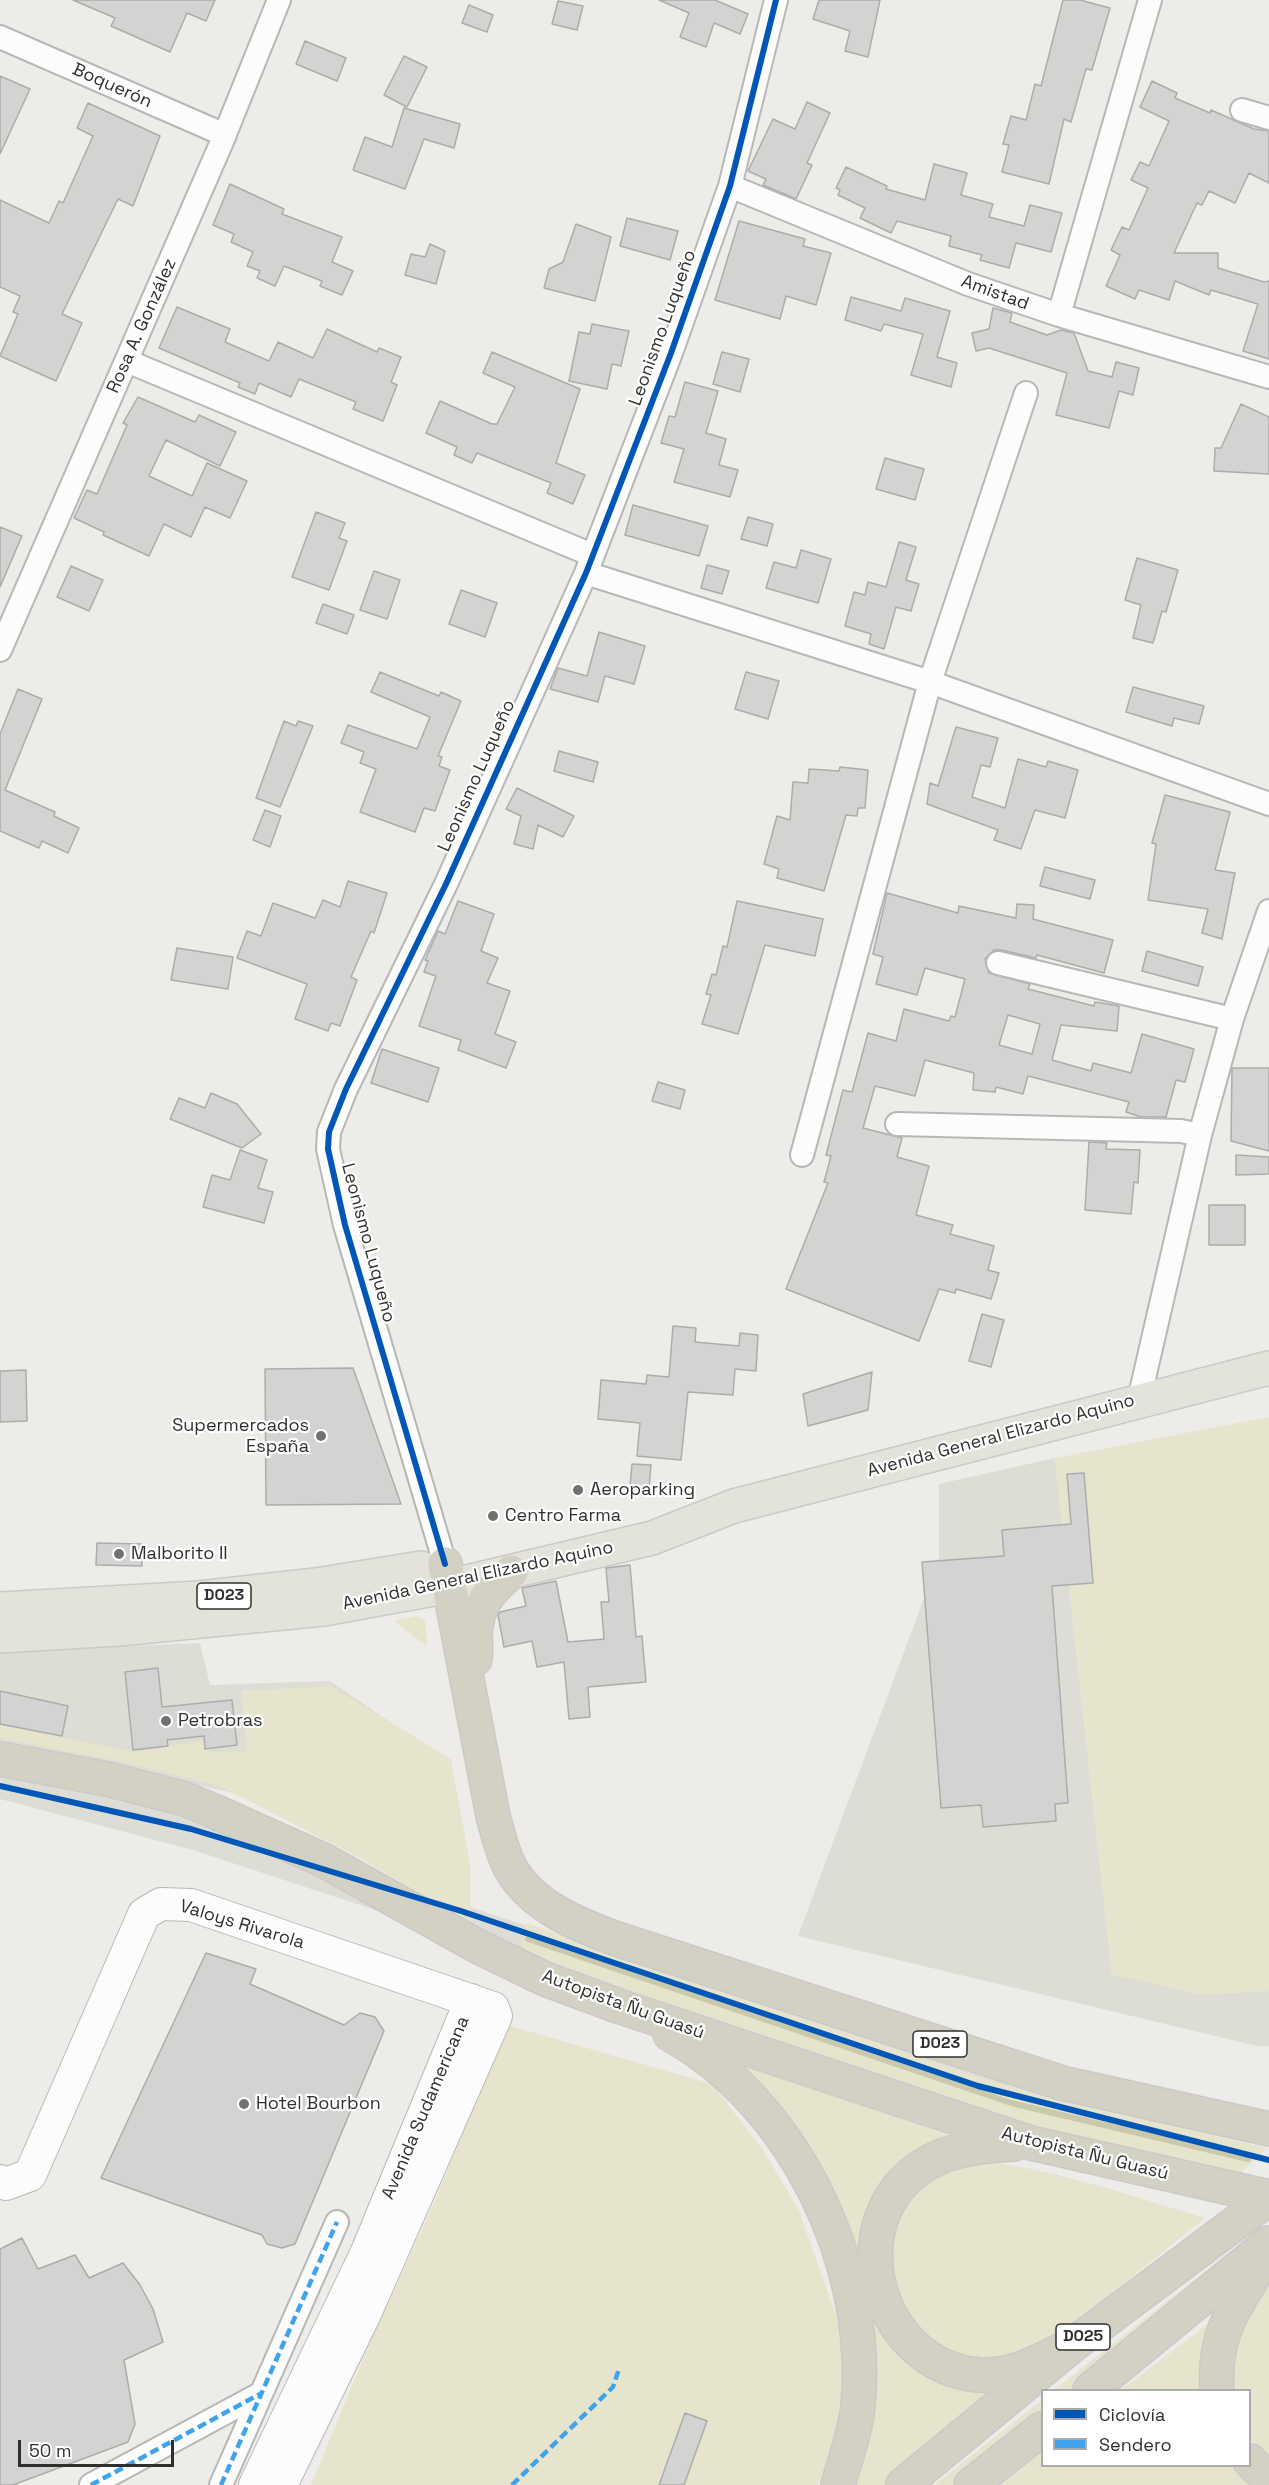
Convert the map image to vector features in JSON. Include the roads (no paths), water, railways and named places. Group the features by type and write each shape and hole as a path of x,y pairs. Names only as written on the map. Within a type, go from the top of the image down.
{"highway":[{"path":"471,1690 477,1650 476,1627 480,1608 490,1591 511,1572"},
{"name":"D023","path":"448,1575 493,1816 510,1868 520,1881 550,1907 590,1929 1062,2083 1269,2129"},
{"name":"Autopista Ñu Guasú","path":"0,1759 107,1779 185,1799 325,1861 477,1946 545,1979 618,2006 1031,2143 1269,2198"},
{"path":"618,2006 691,2046 754,2101 804,2167 839,2242 857,2323 858,2406 838,2485"},
{"path":"1031,2143 976,2146 949,2154 926,2164 903,2182 891,2201 881,2226 876,2248 876,2274 886,2309 902,2334 924,2355 947,2367 979,2375 1004,2373 1032,2365 1074,2344"},
{"name":"D025","path":"903,2485 1074,2344 1269,2198"},
{"name":"D025","path":"1092,2389 1269,2243"},
{"path":"1217,2389 1215,2363 1226,2319 1269,2250"},
{"path":"971,2485 1041,2429"},
{"path":"1251,2462 1269,2480"}],"main road":[{"name":"Avenida General Elizardo Aquino","path":"448,1575 511,1572 652,1538 735,1506 1269,1368"},
{"name":"Avenida General Elizardo Aquino","path":"0,1609 80,1619 324,1609 648,1517 735,1506"},
{"name":"Avenida General Elizardo Aquino","path":"0,1636 80,1619"}],"street":[{"name":"Rosa A. González","path":"0,648 225,135 279,0"},
{"path":"1059,315 1150,0"},
{"name":"Leonismo Luqueño","path":"448,1575 345,1225 329,1158 329,1132 346,1089 446,884 589,564 671,353 730,186 773,1"},
{"name":"Boquerón","path":"0,37 225,135"},
{"path":"1242,110 1269,118"},
{"name":"Amistad","path":"730,186 968,284 1059,315 1269,377"},
{"path":"127,361 589,564 930,682 1269,804"},
{"path":"802,1155 930,682 1026,393"},
{"path":"1139,1400 1200,1135 1232,1019 1269,911"},
{"path":"998,963 1232,1019"},
{"path":"897,1124 1182,1131 1200,1135"},
{"name":"Valoys Rivarola","path":"0,2181 6,2184 30,2175 144,1914 161,1904 190,1905 471,2000"},
{"name":"Avenida Sudamericana","path":"281,2485 352,2313 471,2000"},
{"path":"221,2485 337,2222"},
{"name":"Avenida Sudamericana","path":"255,2485 352,2313"},
{"path":"91,2485 260,2394"}],"waterway":[{"path":"528,1939 1011,2103 1248,2159"}],"place":[{"name":"Supermercados España","path":"321,1436"},
{"name":"Aeroparking","path":"578,1490"},
{"name":"Centro Farma","path":"493,1516"},
{"name":"Malborito II","path":"119,1554"},
{"name":"Petrobras","path":"166,1721"},
{"name":"Hotel Bourbon","path":"244,2104"}]}
